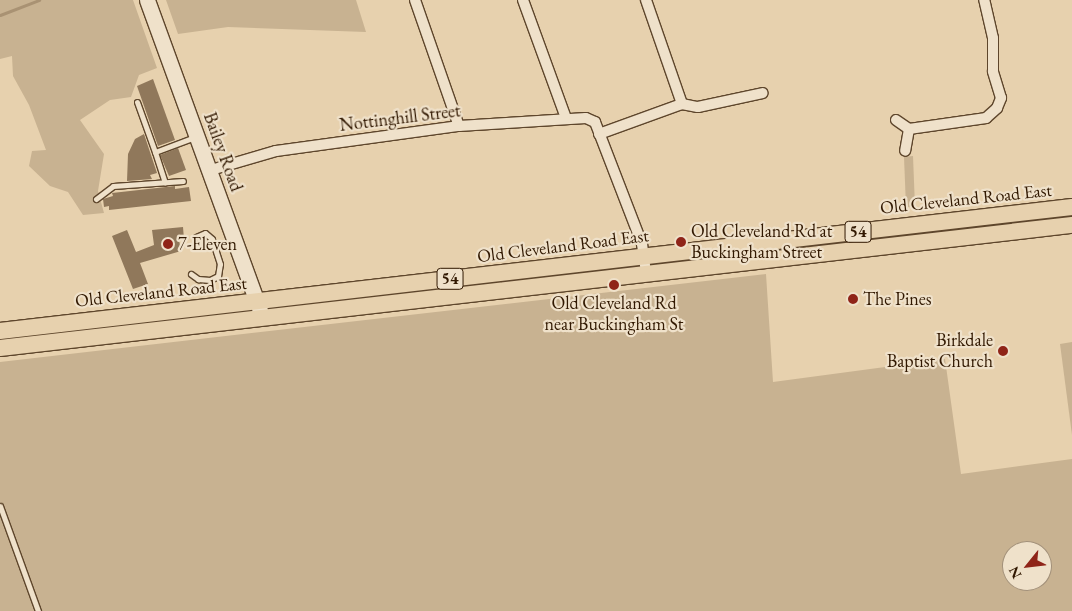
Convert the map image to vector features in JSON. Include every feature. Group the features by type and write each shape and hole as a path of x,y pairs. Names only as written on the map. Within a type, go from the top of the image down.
{"main road":[{"name":"Old Cleveland Road East","path":"0,348 259,309 644,256 1072,207"},
{"name":"Old Cleveland Road East","path":"0,331 646,274 1072,225"}],"street":[{"name":"Bailey Road","path":"147,0 211,170 259,309"},
{"path":"415,0 459,126"},
{"path":"523,0 566,118"},
{"path":"646,0 682,104"},
{"path":"896,120 909,129 986,118 997,108 1001,98 992,71 993,38 984,0"},
{"path":"646,274 644,256 599,134 682,104 698,107 763,93"},
{"name":"Nottinghill Street","path":"211,170 276,150 459,126 586,118 595,122 599,134"},
{"path":"905,151 909,129"}],"lane":[{"path":"137,102 166,182"},
{"path":"155,152 198,136"},
{"path":"96,199 113,186 183,181"},
{"path":"191,274 198,279 210,280 218,276 220,264 212,238 205,234 196,236"},
{"path":"0,506 38,611"}],"shaded area":[{"path":"0,0 133,0 157,68 139,75 131,97 110,100 80,120 104,154 98,191 104,213 83,215 68,192 50,186 29,166 32,151 46,150 29,105 13,76 12,56 0,59"},
{"path":"166,0 356,0 366,32 228,27 178,34"},
{"path":"913,156 915,207 906,207 904,157"},
{"path":"766,274 773,382 945,359 961,474 1072,459 1072,611 0,611 0,362"},
{"path":"1072,342 1072,435 1060,344"}],"building":[{"path":"153,79 175,140 158,146 137,86"},
{"path":"144,134 157,173 150,175 152,179 127,181 128,154 135,139"},
{"path":"178,148 186,170 169,176 160,155"},
{"path":"175,186 175,189 189,187 191,201 109,210 109,206 104,207 103,199 113,196 112,193"},
{"path":"183,227 184,239 179,240 181,251 140,263 148,284 133,289 112,236 127,230 136,252 154,245 152,230"}],"waterway":[{"path":"0,15 39,0"}],"place":[{"name":"Old Cleveland Rd at Buckingham Street","path":"681,242"},
{"name":"7-Eleven","path":"168,244"},
{"name":"Old Cleveland Rd near Buckingham St","path":"614,285"},
{"name":"The Pines","path":"853,299"},
{"name":"Birkdale Baptist Church","path":"1003,351"}]}
